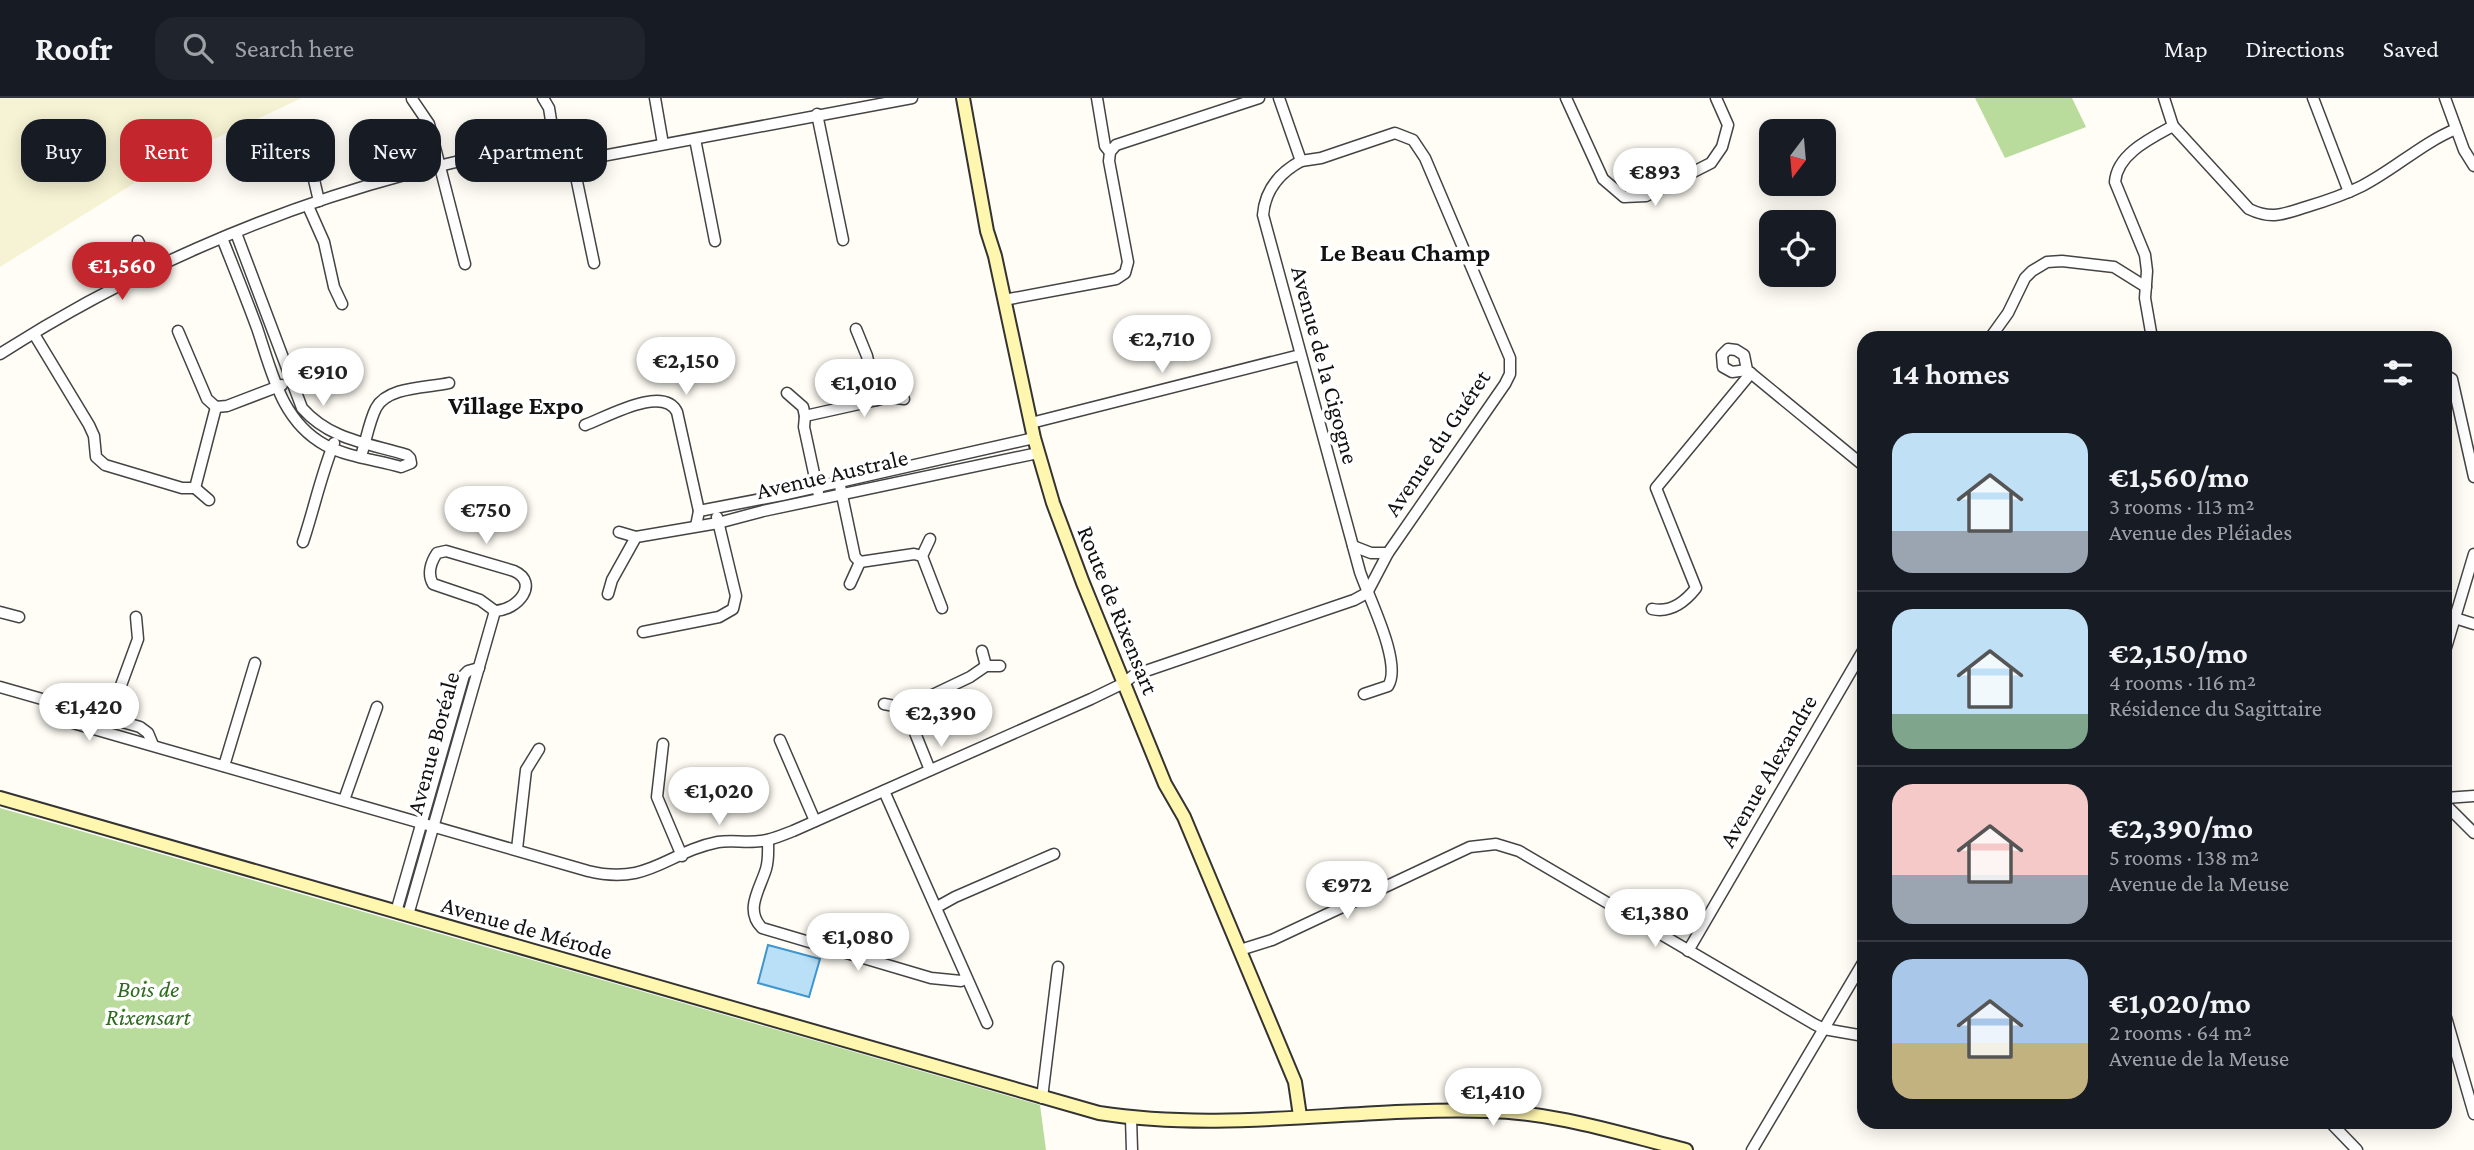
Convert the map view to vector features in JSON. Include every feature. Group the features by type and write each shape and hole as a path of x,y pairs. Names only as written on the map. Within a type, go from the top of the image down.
{"street":[{"path":"543,98 549,108 551,119"},
{"path":"655,98 663,144"},
{"path":"607,156 883,101 912,98"},
{"name":"Route de Rixensart","path":"963,98 987,231 995,256 1034,438 1066,539 1165,784 1184,817 1295,1082 1300,1116"},
{"path":"1097,98 1105,146 1110,152"},
{"path":"1004,300 1116,279 1125,273 1128,262 1109,161 1110,152 1116,145 1259,98"},
{"path":"1279,98 1301,161"},
{"path":"1566,98 1602,179 1624,197 1646,196 1711,163 1722,147 1728,125 1716,98"},
{"path":"2164,98 2173,125 2249,209 2262,215 2275,216 2365,185 2440,136 2456,129"},
{"path":"2312,98 2349,192"},
{"path":"2445,98 2474,166"},
{"path":"412,99 426,119"},
{"path":"817,114 843,240"},
{"path":"2151,331 2145,298 2146,255 2115,182 2116,171 2120,162 2173,125"},
{"name":"Avenue du Guéret","path":"1301,161 1321,158 1386,135 1401,134 1413,140 1425,158 1510,358 1510,374 1505,384 1388,553 1367,593"},
{"path":"695,139 715,241"},
{"name":"Avenue de la Cigogne","path":"1301,161 1283,173 1271,187 1264,215 1353,546 1390,656 1392,676 1388,686 1364,694"},
{"path":"441,174 465,264"},
{"path":"314,182 319,201"},
{"path":"0,354 151,269 319,201 384,182"},
{"path":"575,182 593,263"},
{"path":"309,206 324,242 334,287 342,304"},
{"path":"222,238 277,387 288,410 301,428 332,448 407,467 411,458 407,455 337,435 321,427 307,413 290,382 236,233"},
{"path":"138,241 151,269"},
{"path":"1995,331 2008,313 2025,278 2047,262 2062,261 2114,267 2146,287"},
{"path":"856,329 867,356 877,400"},
{"path":"178,331 207,399 216,407 227,406 290,382"},
{"path":"34,334 89,425 94,436 96,457 105,465 182,488 195,488 209,499"},
{"path":"1031,423 1300,355"},
{"path":"1652,609 1666,611 1688,598 1696,588 1656,488 1749,372 1857,460"},
{"path":"2452,379 2474,477"},
{"path":"361,456 376,409 383,400 395,394 449,383"},
{"path":"786,393 803,407 804,427 819,500"},
{"path":"805,416 889,397 904,399"},
{"path":"585,425 613,411 650,402 664,401 671,404 677,412 699,511 696,526"},
{"path":"195,488 216,407"},
{"path":"303,542 315,507 320,480 337,435"},
{"name":"Avenue Australe","path":"699,511 1034,438"},
{"name":"Avenue Australe","path":"619,532 636,537 718,523 763,511 1038,453"},
{"path":"839,481 855,557 860,562"},
{"path":"643,632 719,617 733,609 736,596 715,509"},
{"path":"608,594 612,580 636,537"},
{"path":"930,539 922,556 942,608"},
{"name":"Avenue du Guéret","path":"1353,546 1371,553 1388,553"},
{"path":"446,551 522,575 525,585 519,602 511,608 495,611 480,600 433,584 430,571 438,553 446,551"},
{"path":"860,562 914,554 922,556"},
{"path":"2452,628 2474,554"},
{"path":"850,584 860,562"},
{"path":"55,702 67,721 588,871 615,875 640,873 716,843 768,840 1124,683 1134,675 1348,604 1367,593"},
{"path":"479,668 495,611"},
{"path":"0,612 19,617"},
{"path":"109,718 138,639 136,617"},
{"path":"2455,618 2474,624"},
{"path":"982,651 986,666"},
{"name":"Avenue Alexandre","path":"1688,951 1857,661"},
{"path":"224,765 255,663"},
{"path":"884,704 905,708 970,677 986,666 1000,666"},
{"name":"Avenue Boréale","path":"402,914 421,822 464,675 479,668"},
{"name":"Avenue Boréale","path":"402,914 434,826 479,668"},
{"path":"0,687 145,730 153,745"},
{"path":"344,800 377,706"},
{"path":"905,708 930,770"},
{"path":"780,740 815,821"},
{"path":"663,744 657,797 682,856"},
{"path":"517,849 526,769 539,749"},
{"path":"884,791 987,1023"},
{"path":"2452,798 2474,796"},
{"name":"Avenue de Mérode","path":"0,799 1099,1113 1131,1118 1202,1121 1424,1111 1490,1111 1566,1121 1686,1150"},
{"path":"2452,811 2474,833"},
{"path":"768,840 767,863 752,911 756,922 762,928 939,979 961,981 966,978"},
{"path":"1240,950 1272,940 1470,847 1485,844 1503,846 1519,851 1825,1029 1857,1036"},
{"path":"937,907 1054,854"},
{"path":"1042,1098 1058,967"},
{"path":"1752,1150 1857,973"},
{"path":"2452,1038 2474,1114"},
{"path":"1131,1118 1132,1150"},
{"path":"2337,1129 2357,1150"}],"shaded area":[{"path":"0,98 302,98 257,119 226,119 226,134 212,140 212,119 120,119 120,182 136,182 0,267"}],"green space":[{"path":"1975,98 2072,98 2086,127 2005,158"},
{"name":"Bois de Rixensart","path":"0,808 1040,1105 1046,1150 0,1150"}],"water":[{"path":"768,945 820,959 809,997 758,983"}],"district":[{"name":"Le Beau Champ","path":"1405,252"},
{"name":"Village Expo","path":"516,405"}]}
